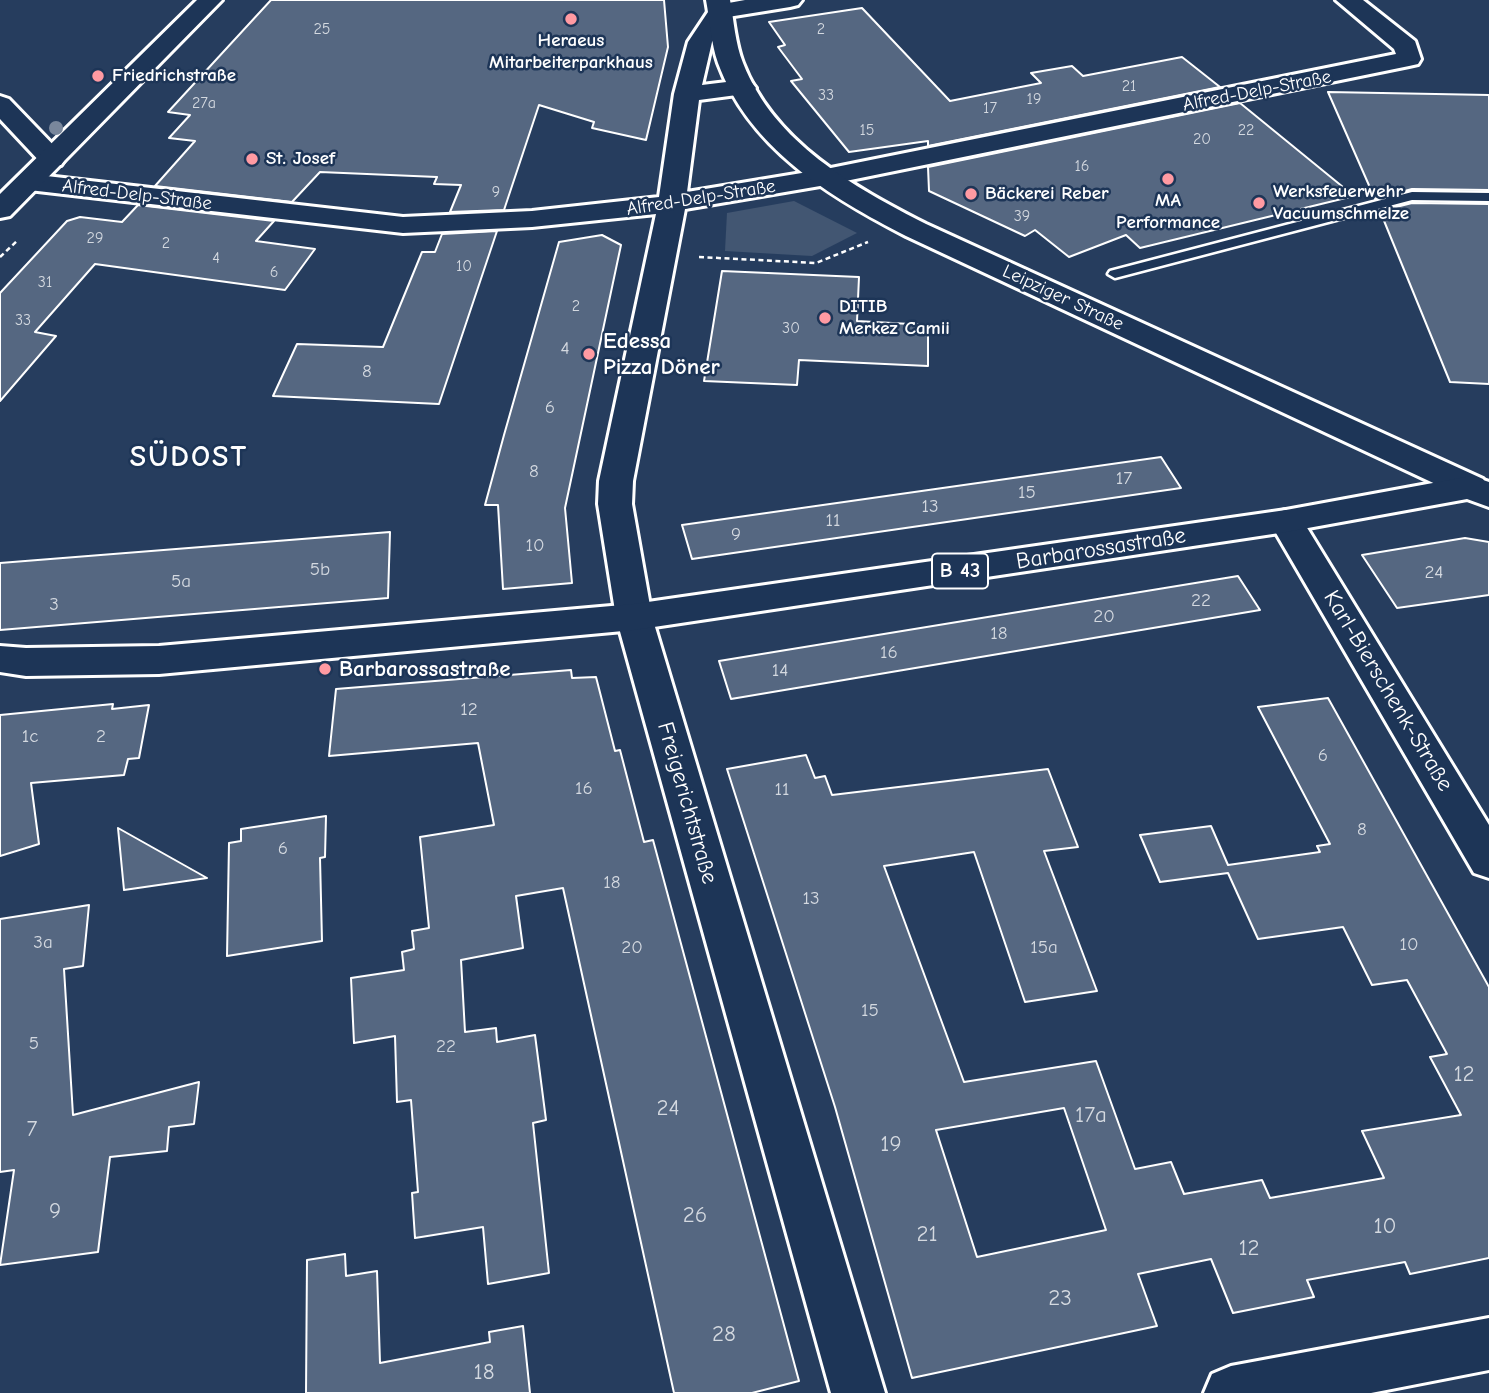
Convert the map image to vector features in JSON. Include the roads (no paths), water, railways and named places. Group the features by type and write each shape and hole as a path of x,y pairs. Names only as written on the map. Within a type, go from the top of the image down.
{"street":[{"path":"0,209 210,0"},
{"path":"672,203 687,94 700,42 719,6 790,0"},
{"name":"Alfred-Delp-Straße","path":"29,182 403,225 532,219 672,203 826,177 1399,63 1410,55 1396,37 1349,0"},
{"name":"Leipziger Straße","path":"719,6 731,63 743,88 777,136 826,177 902,223 1480,491"},
{"path":"687,94 743,88"},
{"path":"0,104 52,159"},
{"name":"Freigerichtstraße","path":"672,203 616,481 615,504 634,617 858,1393"},
{"name":"Barbarossastraße","path":"103,662 172,659 634,617 1480,491"},
{"name":"Karl-Bierschenk-Straße","path":"1286,522 1489,861"},
{"name":"B 43","path":"0,659 103,662"},
{"name":"B 43","path":"0,677 103,662"},
{"path":"1231,1393 1489,1344"}],"lane":[{"path":"1115,274 1412,196 1489,197"}],"place":[{"name":"Heraeus Mitarbeiterparkhaus","path":"571,19"},
{"name":"Friedrichstraße","path":"98,76"},
{"name":"St. Josef","path":"252,159"},
{"name":"MA Performance","path":"1168,179"},
{"name":"Bäckerei Reber","path":"971,194"},
{"name":"Werksfeuerwehr Vacuumschmelze","path":"1259,203"},
{"name":"DITIB Merkez Camii","path":"825,318"},
{"name":"Edessa Pizza Döner","path":"589,354"},
{"name":"Barbarossastraße","path":"325,669"}],"district":[{"name":"SÜDOST","path":"189,458"}]}
